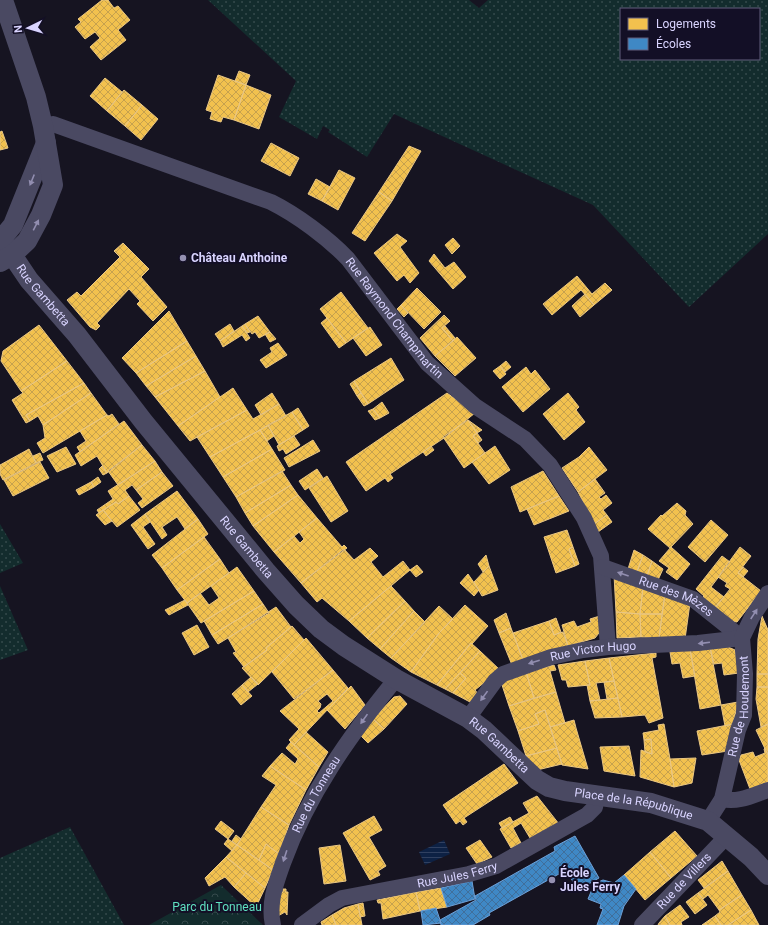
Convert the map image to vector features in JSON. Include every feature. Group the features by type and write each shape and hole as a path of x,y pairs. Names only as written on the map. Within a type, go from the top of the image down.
{"street":[{"path":"3,0 30,74 45,135 3,250"},
{"name":"Rue Raymond Champmartin","path":"45,135 53,124 271,202 336,246 348,258 402,333 427,363 475,406 524,439 543,456 584,518 602,556 608,647"},
{"name":"Rue Gambetta","path":"3,250 77,335 143,421 296,605 321,629 344,646 396,679 468,718 484,730 536,780"},
{"name":"Rue des Mèzes","path":"603,567 693,599 742,638"},
{"name":"Rue de Houdemont","path":"708,820 722,799 738,730 744,715 745,674 742,638 752,617 768,593"},
{"name":"Rue Victor Hugo","path":"468,718 495,681 503,674 551,657 583,650 608,647 698,643 742,638"},
{"name":"Rue du Tonneau","path":"273,925 272,904 277,878 288,847 310,803 321,782 369,712 396,679"},
{"name":"Place de la République","path":"536,780 549,787 565,791 651,803 708,820 768,875"},
{"path":"722,799 730,801 738,800 768,790"},
{"name":"Rue Jules Ferry","path":"302,925 329,905 342,898 470,874 496,866 587,815 595,807 597,796"},
{"name":"Rue de Villers","path":"642,925 727,836"}],"green space":[{"path":"208,0 469,0 479,8 488,0 768,0 768,234 689,307 593,205 394,114 367,157 328,132 330,130 323,126 317,139 279,117 296,81"},
{"path":"0,524 23,563 0,573"},
{"path":"0,586 28,650 0,660"},
{"path":"70,827 124,925 0,925 0,858"},
{"name":"Parc du Tonneau","path":"221,885 263,925 149,925"}],"water":[{"path":"444,840 450,854 425,865 419,852"}],"building: Logements":[{"path":"102,0 108,0 114,8 118,6 130,20 118,30 126,40 101,60 90,47 100,38 95,32 85,39 75,27 81,22 78,19"},
{"path":"239,71 250,75 246,85 235,81"},
{"path":"218,75 246,85 234,120 223,117 221,122 210,119 212,112 206,110"},
{"path":"105,78 122,92 107,111 90,96"},
{"path":"246,85 271,95 259,129 234,120"},
{"path":"124,90 142,105 125,126 107,111"},
{"path":"142,105 158,119 141,140 125,126"},
{"path":"2,131 8,148 0,150 0,132"},
{"path":"271,143 299,158 290,176 261,161"},
{"path":"409,146 421,151 392,201 379,192"},
{"path":"339,170 355,178 338,210 322,201"},
{"path":"316,179 330,187 322,201 308,194"},
{"path":"379,192 392,201 365,241 352,233"},
{"path":"397,234 407,241 400,247 419,273 410,283 404,275 397,281 374,253"},
{"path":"453,238 460,246 452,254 445,245"},
{"path":"123,243 149,269 141,277 167,307 153,321 137,304 140,301 129,289 97,323 100,326 96,330 90,327 67,300 77,292 81,296 120,257 114,251"},
{"path":"434,254 445,268 454,262 466,277 453,289 429,261"},
{"path":"577,276 592,294 605,283 612,290 594,305 581,290 552,315 543,304"},
{"path":"417,288 441,312 424,329 401,305"},
{"path":"341,292 368,328 346,343 320,309"},
{"path":"585,294 594,305 580,317 572,306"},
{"path":"401,305 408,313 404,317 397,309"},
{"path":"169,311 187,341 136,373 122,358"},
{"path":"444,315 450,321 442,328 453,341 435,356 420,338"},
{"path":"258,316 270,332 259,338 255,332 252,334 245,324"},
{"path":"327,318 346,343 339,348 321,323"},
{"path":"230,324 234,331 220,341 215,334"},
{"path":"245,324 250,332 247,333 242,326"},
{"path":"39,325 67,361 21,391 1,361 3,351"},
{"path":"242,326 250,338 246,341 242,335 223,347 220,341"},
{"path":"445,326 455,338 453,341 442,328"},
{"path":"370,327 382,345 366,356 353,338"},
{"path":"270,332 276,339 270,342 265,334"},
{"path":"457,337 476,358 455,376 435,356"},
{"path":"187,341 196,356 146,386 136,373"},
{"path":"278,343 287,355 266,368 260,360 272,352 270,348"},
{"path":"196,356 205,371 155,397 146,386"},
{"path":"391,358 404,380 368,404 354,381"},
{"path":"67,361 84,383 26,415 30,421 26,423 12,400 23,393 21,391"},
{"path":"506,361 511,367 505,372 500,366"},
{"path":"500,366 506,374 500,379 493,371"},
{"path":"526,367 531,374 535,370 550,389 523,412 502,387"},
{"path":"205,371 220,397 178,426 155,397"},
{"path":"354,381 361,393 357,396 350,384"},
{"path":"84,383 91,393 43,425 38,416 30,421 26,415"},
{"path":"233,388 247,410 190,441 178,426"},
{"path":"91,393 107,415 43,453 37,443 45,438 43,425"},
{"path":"272,393 279,404 261,415 255,405"},
{"path":"361,393 368,404 364,406 357,396"},
{"path":"447,393 475,413 444,438 390,474 393,478 388,482 385,478 366,491 346,462"},
{"path":"568,393 579,407 576,410 585,422 564,440 543,414"},
{"path":"382,402 389,413 380,418 373,409"},
{"path":"279,404 286,416 210,457 197,437 247,410 253,419"},
{"path":"298,408 309,426 303,430 292,412"},
{"path":"373,409 380,418 375,420 368,411"},
{"path":"292,412 303,430 279,445 268,425"},
{"path":"112,414 119,424 80,452 77,447 86,441 80,431 107,415 109,416"},
{"path":"468,420 477,433 473,436 485,453 464,468 443,437"},
{"path":"468,420 482,430 477,433"},
{"path":"124,421 142,445 107,473 97,456 81,466 75,455"},
{"path":"268,425 274,436 267,441 260,430"},
{"path":"260,430 272,449 223,477 210,457"},
{"path":"477,433 482,440 478,443 473,436"},
{"path":"294,436 300,445 286,454 283,449 279,451 277,446"},
{"path":"313,440 320,451 289,467 284,458"},
{"path":"142,445 155,461 118,485 108,471"},
{"path":"431,446 434,450 426,456 423,452"},
{"path":"495,446 510,470 489,484 472,462"},
{"path":"66,447 76,464 57,472 47,456"},
{"path":"589,447 607,470 578,492 562,468 579,457"},
{"path":"29,449 36,463 3,480 0,474 0,465"},
{"path":"272,449 285,470 236,497 223,477"},
{"path":"40,453 43,460 36,463 33,456"},
{"path":"155,461 162,472 136,490 132,485 125,490 129,496 118,504 116,502 99,513 97,510 113,499 108,491"},
{"path":"40,462 49,478 13,496 4,480"},
{"path":"102,466 107,473 103,475 99,469"},
{"path":"317,469 323,478 305,490 299,481"},
{"path":"282,471 291,485 245,513 236,497"},
{"path":"543,471 559,496 520,512 511,487"},
{"path":"162,472 173,486 142,508 138,503 143,499 136,490"},
{"path":"327,476 348,511 331,522 309,488"},
{"path":"98,477 101,482 94,487 91,482"},
{"path":"595,479 605,493 599,497 601,499 606,495 612,503 603,510 607,515 594,524 578,492"},
{"path":"91,482 94,487 79,495 76,490"},
{"path":"291,485 298,495 253,526 245,513"},
{"path":"177,491 198,519 185,529 177,517 162,527 167,535 162,539 145,514"},
{"path":"298,495 317,518 274,552 253,526"},
{"path":"129,496 140,510 117,527 103,510 116,502 118,504"},
{"path":"559,496 569,511 534,525 527,509"},
{"path":"677,503 686,511 685,515 693,524 670,548 648,529 661,515 662,516"},
{"path":"103,510 112,521 105,525 96,515"},
{"path":"145,514 150,522 143,527 155,544 148,549 131,525"},
{"path":"607,515 612,522 598,532 594,524"},
{"path":"317,518 342,547 344,545 347,548 301,583 274,552 294,536 300,543 304,539 299,532"},
{"path":"198,519 208,534 162,568 152,555"},
{"path":"711,520 728,535 705,562 688,547"},
{"path":"567,530 573,547 569,549 575,566 556,573 544,537"},
{"path":"204,537 220,559 177,590 162,568"},
{"path":"573,547 579,564 575,566 569,549"},
{"path":"671,547 690,564 677,580 666,572 669,568 659,561"},
{"path":"740,547 751,556 738,573 761,591 737,622 730,621 714,609 730,589 725,586 727,583 718,577"},
{"path":"370,548 378,556 371,562 383,577 403,561 410,570 349,621 322,598 317,602 301,583 344,549 354,560"},
{"path":"634,550 643,555 637,572 628,569"},
{"path":"486,555 489,566 483,572 478,564"},
{"path":"643,555 652,561 647,576 637,572"},
{"path":"722,556 730,562 711,587 724,597 714,609 701,599 704,596 696,589"},
{"path":"220,559 229,573 187,603 177,590"},
{"path":"652,561 663,569 658,580 647,576"},
{"path":"417,565 423,572 416,577 410,570"},
{"path":"489,566 498,590 482,596 474,582"},
{"path":"237,567 254,591 201,623 187,603 200,593 209,605 219,598 211,586"},
{"path":"743,567 748,571 743,577 738,573"},
{"path":"468,574 479,590 474,596 460,583"},
{"path":"614,575 643,587 640,614 616,612"},
{"path":"391,586 405,601 367,638 349,621"},
{"path":"643,587 665,594 662,614 640,614"},
{"path":"254,591 263,604 212,635 204,621"},
{"path":"665,594 690,603 685,639 659,638"},
{"path":"185,600 188,605 169,615 165,610"},
{"path":"405,601 414,611 380,649 367,638"},
{"path":"263,604 269,613 218,644 212,635"},
{"path":"465,605 488,626 472,644 471,643 437,685 411,672 439,633"},
{"path":"439,606 453,619 439,633 411,672 391,658"},
{"path":"276,607 291,627 266,648 267,650 244,667 233,653 236,652 228,638"},
{"path":"414,611 425,622 391,658 380,649"},
{"path":"616,612 640,614 641,637 617,638"},
{"path":"506,613 511,628 499,633 494,620"},
{"path":"640,614 662,614 659,638 641,637"},
{"path":"603,615 603,628 595,638 568,646 562,625 574,621 577,627 591,622 590,619"},
{"path":"762,616 768,630 768,674 757,674 758,639"},
{"path":"556,618 561,632 554,635 549,621"},
{"path":"549,621 554,635 563,632 568,646 523,660 513,633"},
{"path":"197,625 209,647 194,655 182,633"},
{"path":"292,626 304,640 258,685 242,668 267,650 266,648"},
{"path":"511,628 523,660 512,665 499,633"},
{"path":"306,638 333,670 294,699 272,672"},
{"path":"471,643 480,651 445,689 437,685"},
{"path":"726,646 735,650 739,673 724,675 722,663 714,664 710,647"},
{"path":"710,647 721,705 700,709 690,649"},
{"path":"690,649 695,676 683,678 680,663 672,664 670,652"},
{"path":"480,651 500,670 475,690 478,694 470,702 453,693 466,678 460,673"},
{"path":"656,653 656,657 652,658 663,718 649,723 645,715 622,717 609,658"},
{"path":"609,658 614,681 596,683 600,700 590,701 587,685 590,685 585,661"},
{"path":"585,661 590,685 568,687 566,680 562,680 558,665"},
{"path":"554,665 556,670 550,671 556,692 534,698 526,672"},
{"path":"333,670 348,688 294,745 289,740 299,729 280,711","holes":["327,694 333,701 319,713 317,711 321,704 318,701"]},
{"path":"526,672 534,698 509,706 501,682"},
{"path":"460,673 466,678 453,693 445,689"},
{"path":"757,674 768,674 768,687 757,687"},
{"path":"251,677 258,684 248,692 242,685"},
{"path":"614,681 618,698 607,699 604,682"},
{"path":"242,685 252,696 241,705 232,694"},
{"path":"351,686 365,705 345,729 327,710"},
{"path":"757,687 768,687 768,724 761,727 756,699"},
{"path":"556,692 565,723 550,727 545,710 535,714 539,724 518,731 509,706"},
{"path":"400,696 407,704 384,729 373,719 394,697"},
{"path":"618,698 622,717 595,718 590,701"},
{"path":"738,702 733,724 725,726 721,705"},
{"path":"545,710 557,748 526,756 518,731 539,724 535,714"},
{"path":"373,719 384,729 368,743 360,735"},
{"path":"574,720 588,769 562,765 550,727"},
{"path":"664,724 674,787 640,777 641,750 652,754 651,739 644,740 643,733 659,730 658,725"},
{"path":"733,724 728,751 702,755 697,731"},
{"path":"768,724 768,755 756,730"},
{"path":"306,732 328,752 319,767 294,745"},
{"path":"651,739 652,754 645,752 644,740"},
{"path":"291,742 319,767 306,790 270,766 282,753 295,764 298,759 286,748"},
{"path":"629,746 635,776 604,771 600,747"},
{"path":"557,748 562,764 537,770 526,756"},
{"path":"765,748 768,755 768,782 750,789 739,760 741,755 753,752 755,757 765,753"},
{"path":"696,758 692,783 674,787 670,759"},
{"path":"504,764 518,783 464,818 467,822 463,825 460,821 456,824 443,805"},
{"path":"270,766 306,790 289,825 261,807 276,785 262,776"},
{"path":"537,796 559,824 530,838 521,823 513,828 521,843 511,848 500,829 529,813 523,803"},
{"path":"261,807 289,825 279,854 266,844 259,860 237,845"},
{"path":"374,816 382,830 369,837 386,866 378,871 380,875 370,880 343,833"},
{"path":"510,817 513,822 502,828 499,823"},
{"path":"221,821 234,831 228,839 215,829"},
{"path":"675,831 697,856 671,878 650,852"},
{"path":"236,835 241,839 237,845 232,841"},
{"path":"228,839 237,845 232,851 224,844"},
{"path":"480,840 492,857 477,864 466,848"},
{"path":"266,844 279,854 273,870 259,860"},
{"path":"237,845 273,870 265,888 226,857"},
{"path":"340,845 346,881 324,884 319,848"},
{"path":"650,852 671,878 645,900 624,875"},
{"path":"226,857 246,873 234,887 225,877 209,886 205,878"},
{"path":"722,861 728,871 704,888 698,880"},
{"path":"728,871 742,895 719,910 708,895 703,899 698,893"},
{"path":"246,873 265,888 256,907 234,887"},
{"path":"441,888 447,907 420,911 416,892"},
{"path":"283,889 286,889 286,892 288,892 287,915 285,912 278,916 279,892 283,892"},
{"path":"416,892 420,911 383,919 381,903 378,903 377,900"},
{"path":"698,893 707,905 695,914 686,902"},
{"path":"742,895 751,910 728,925 721,925 715,916 720,912 719,910"},
{"path":"363,903 365,916 360,917 358,904"},
{"path":"358,904 362,925 336,925 332,915 344,908"},
{"path":"680,905 689,917 681,922 682,925 670,925 665,916"},
{"path":"751,910 759,925 728,925"},
{"path":"332,915 336,925 322,925 321,922"},
{"path":"665,916 670,925 658,925 659,923"},
{"path":"715,916 721,925 702,925"}],"building: Écoles":[{"path":"575,836 599,878 578,890 566,870 489,913 490,915 473,925 441,925 440,920 476,900 475,896 555,851 554,847"},
{"path":"624,875 636,889 624,906 618,925 597,925 603,909 600,908 601,904 588,899 593,887 591,885 603,880 614,883"},
{"path":"472,881 475,899 447,907 441,888"},
{"path":"436,908 441,923 423,925 421,911"}],"place":[{"name":"Château Anthoine","path":"183,258"},
{"name":"École Jules Ferry","path":"552,880"}]}
